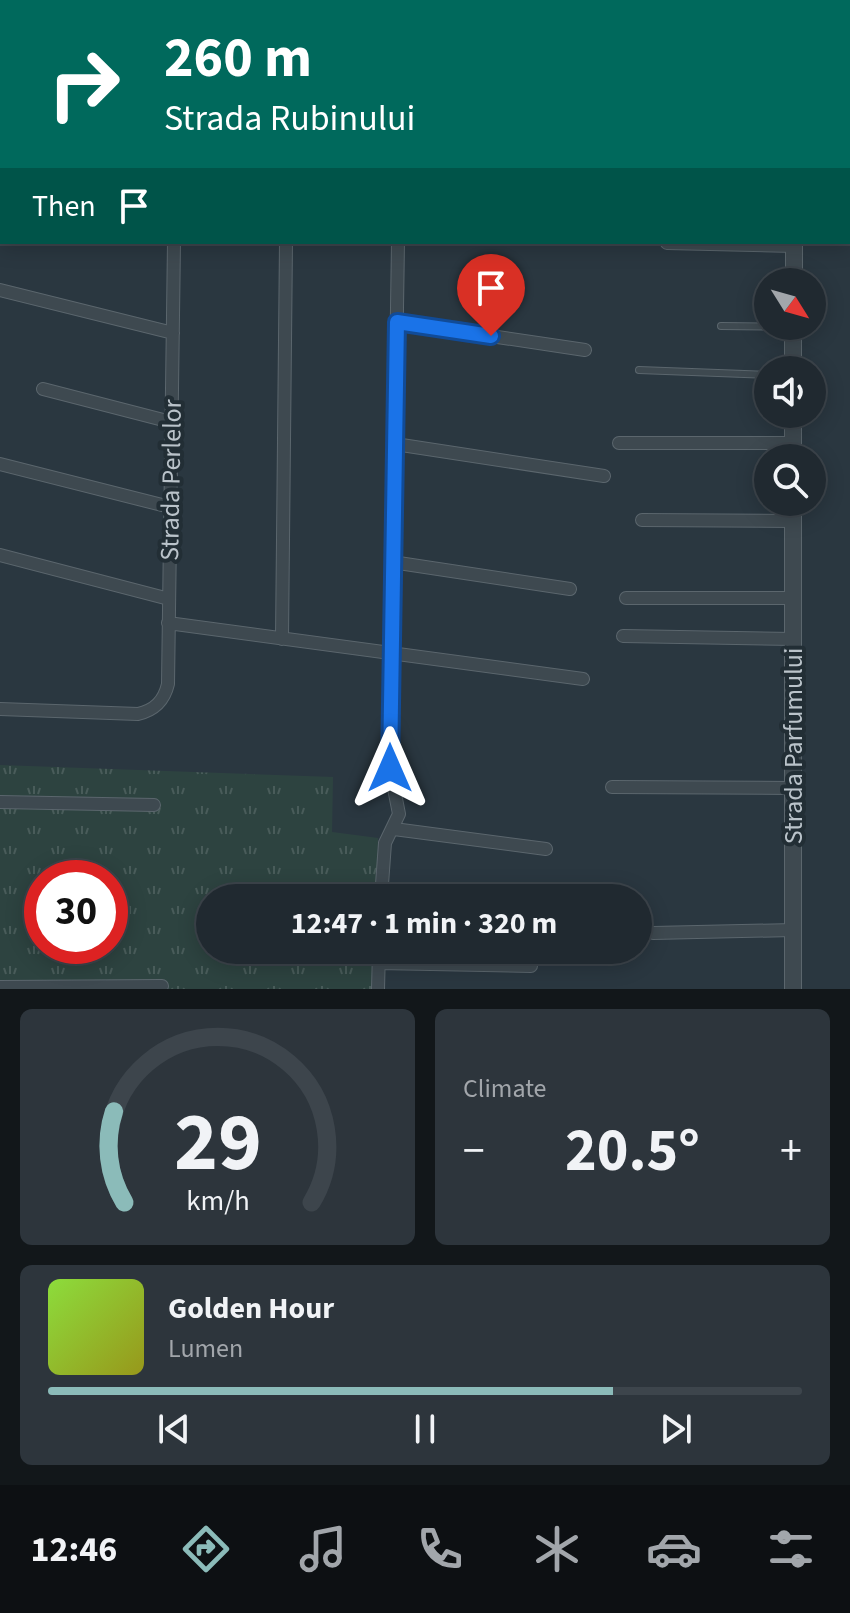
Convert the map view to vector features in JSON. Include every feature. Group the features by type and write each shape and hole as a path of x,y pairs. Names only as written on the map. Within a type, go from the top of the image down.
{"street":[{"name":"Strada Perlelor","path":"0,709 138,714 150,712 165,695 168,684 174,244"},
{"path":"282,639 286,244"},
{"path":"382,884 385,843 399,814 390,768 398,244"},
{"path":"794,244 794,268"},
{"path":"0,290 173,333"},
{"path":"397,322 585,350"},
{"path":"43,389 171,422"},
{"path":"619,443 754,448"},
{"path":"395,444 604,476"},
{"path":"0,464 170,507"},
{"name":"Strada Parfumului","path":"793,516 793,989"},
{"path":"642,520 793,521"},
{"path":"0,555 169,599"},
{"path":"392,562 570,589"},
{"path":"626,598 793,598"},
{"path":"168,623 583,679"},
{"path":"623,636 793,639"},
{"path":"612,787 793,788"},
{"path":"0,802 154,805"},
{"path":"394,829 546,849"},
{"path":"653,933 793,930"},
{"path":"378,989 379,964"},
{"path":"497,964 531,966"},
{"path":"0,987 162,986"}],"lane":[{"path":"721,326 754,326"},
{"path":"639,370 754,374"}],"green space":[{"path":"0,765 333,777 332,832 378,838 377,884 196,884 196,964 377,964 376,989 0,989"}],"route":[{"path":"390,768 397,322 491,336"}]}
